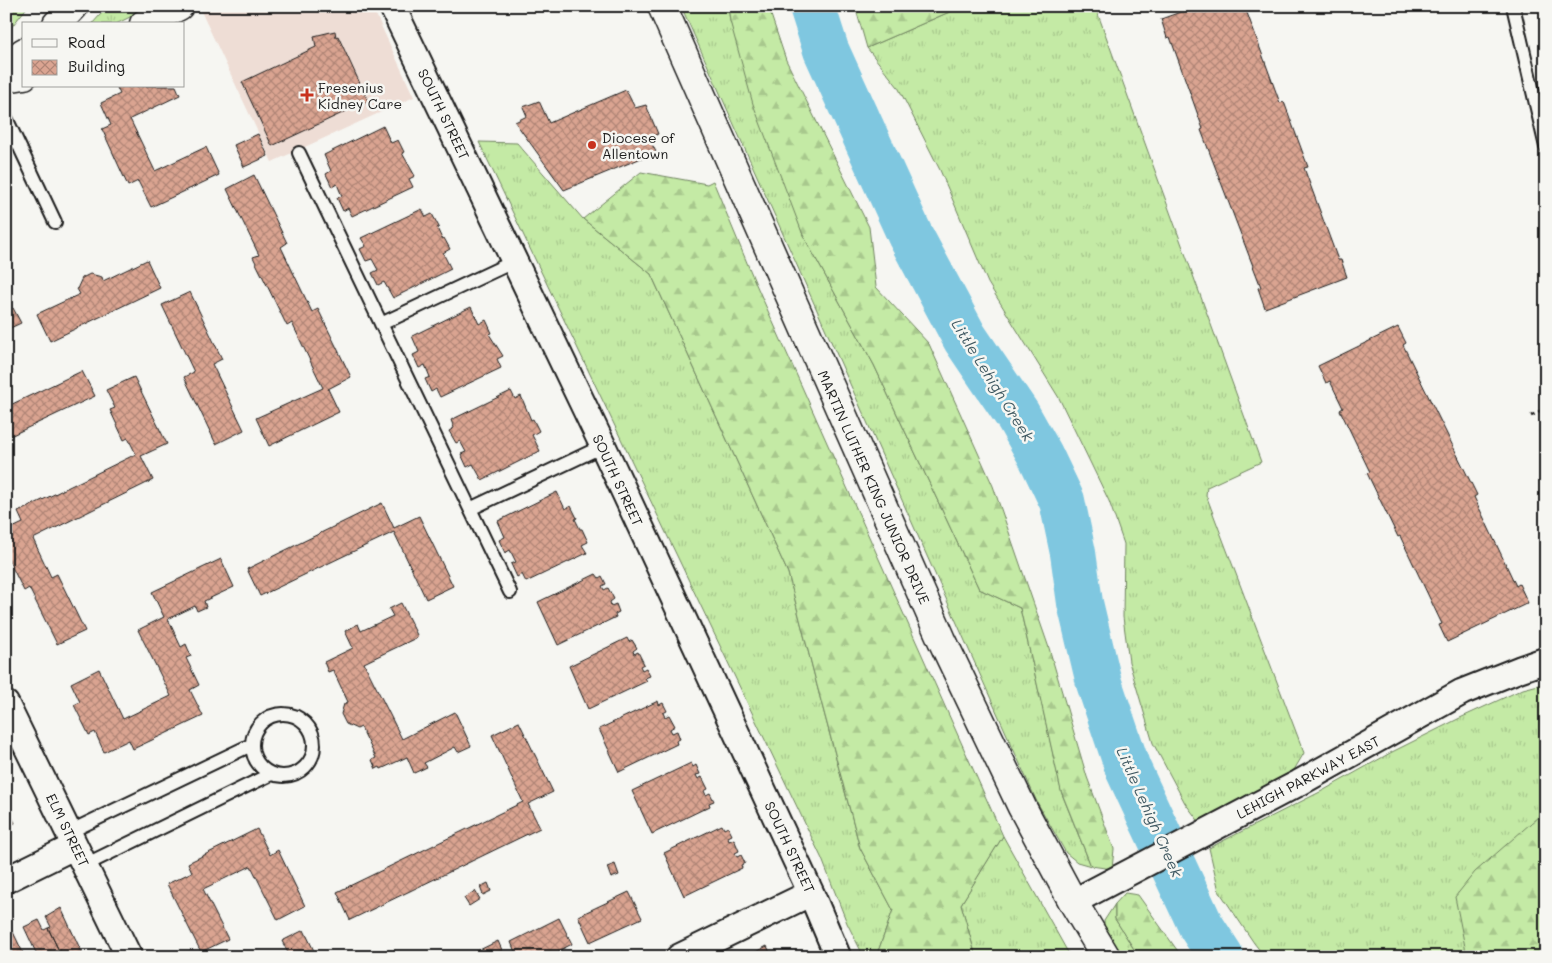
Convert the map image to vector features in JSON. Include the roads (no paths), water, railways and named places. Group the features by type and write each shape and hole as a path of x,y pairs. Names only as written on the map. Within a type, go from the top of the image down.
{"main road":[{"path":"56,22 62,6"},
{"path":"57,22 74,6"},
{"name":"MARTIN LUTHER KING JUNIOR DRIVE","path":"662,6 942,640 1022,807 1073,902 1106,957"},
{"path":"148,22 178,7"},
{"path":"6,66 22,54"},
{"path":"6,78 22,75"}],"street":[{"name":"SOUTH STREET","path":"392,6 603,446 811,893 838,957"},
{"name":"LEHIGH PARKWAY EAST","path":"1073,902 1462,692 1520,668 1546,660"},
{"name":"ELM STREET","path":"6,704 130,957"},
{"path":"6,880 76,848"},
{"path":"679,957 811,893"}],"lane":[{"path":"1513,6 1546,147"},
{"path":"6,118 55,222"},
{"path":"299,153 510,592"},
{"path":"381,324 515,261"},
{"path":"470,509 603,446"},
{"path":"284,714 294,715 302,720 309,728 314,747 312,758 306,767 287,777 271,774 258,765 253,756 251,745 257,726 265,719 274,715 284,714"},
{"path":"76,848 251,745"},
{"path":"76,848 271,774"}],"waterway":[{"name":"Little Lehigh Creek","path":"812,6 826,50 910,235 965,338 1018,416 1040,455 1062,501 1073,553 1080,603 1099,683 1128,769 1201,926 1221,957"}],"place":[{"name":"Fresenius Kidney Care","path":"307,95"},
{"name":"Diocese of Allentown","path":"592,145"}]}
